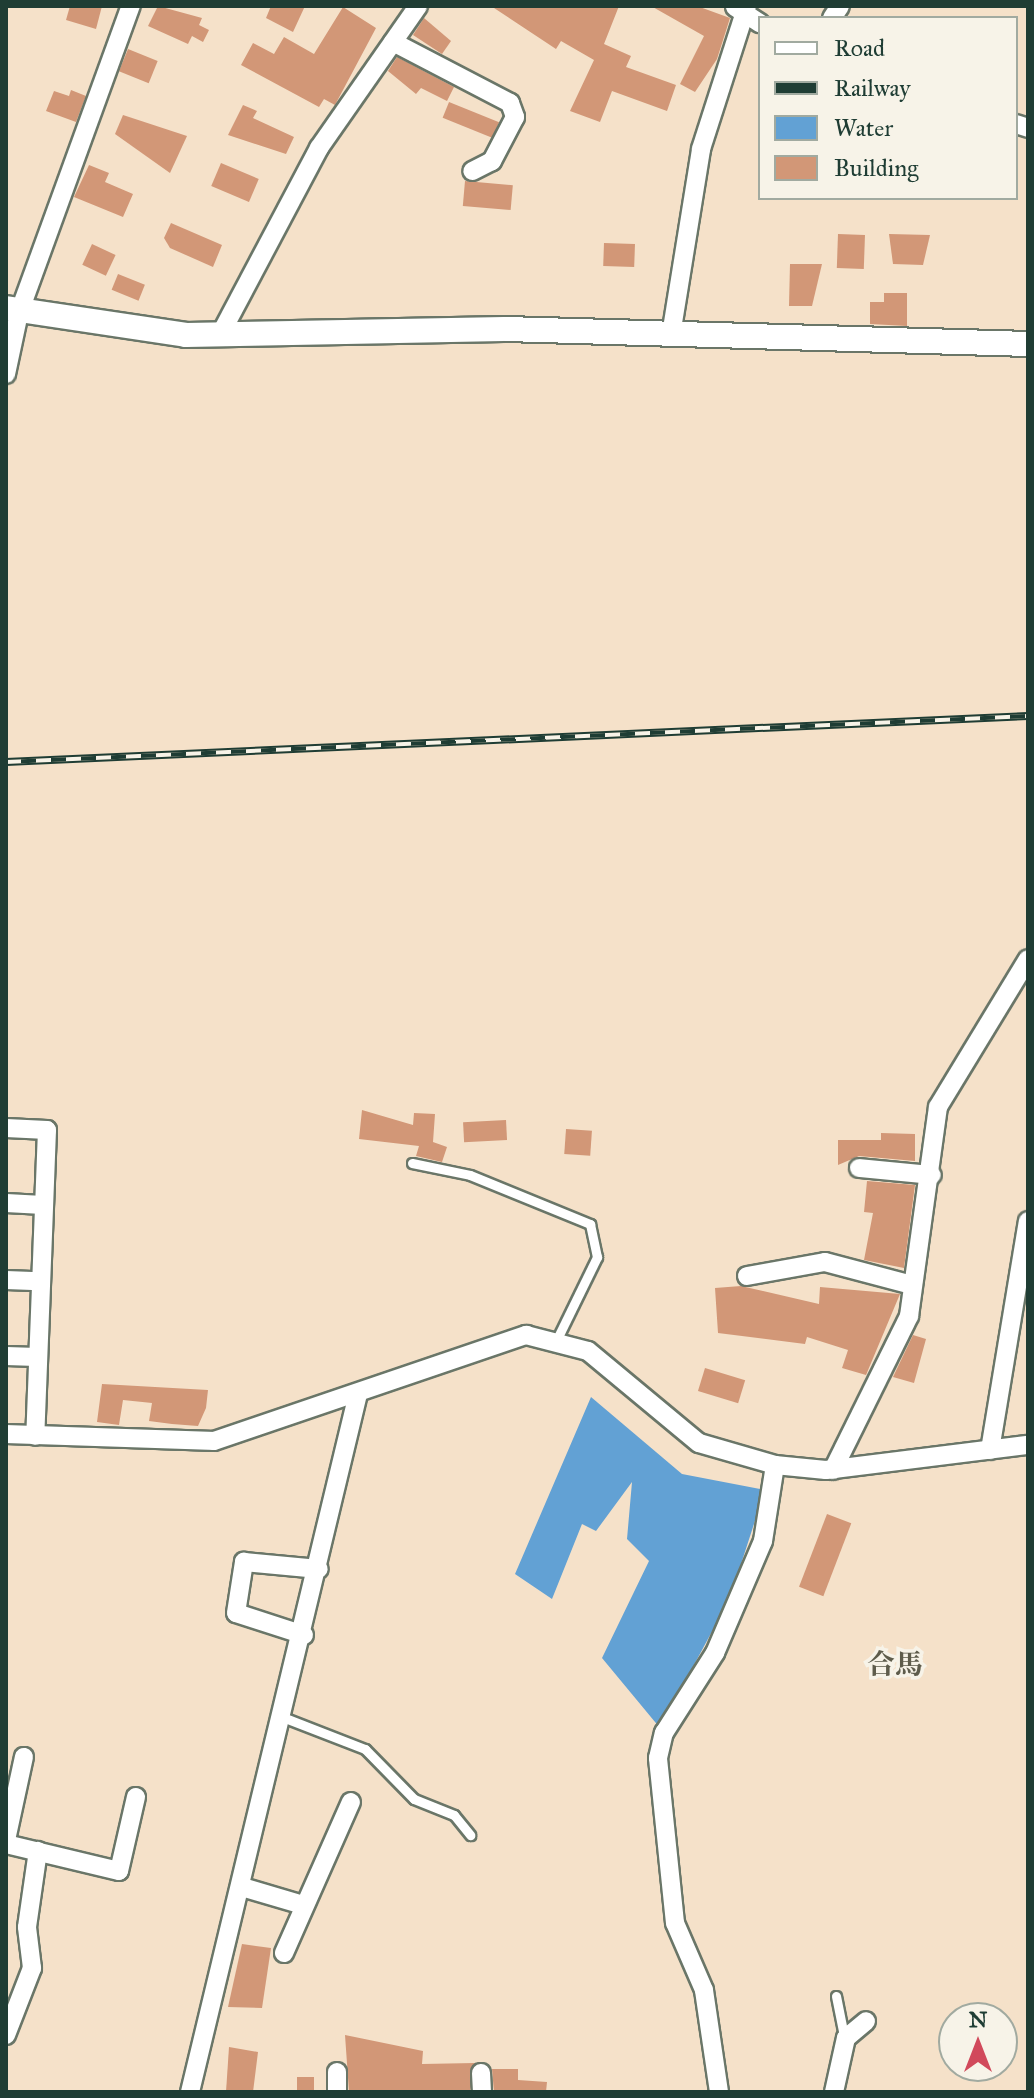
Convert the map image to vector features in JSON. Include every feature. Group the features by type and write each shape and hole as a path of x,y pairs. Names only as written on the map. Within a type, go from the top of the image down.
{"street":[{"path":"6,374 12,311 131,6"},
{"path":"220,335 319,148 418,6"},
{"path":"671,335 701,149 740,8 758,22"},
{"path":"393,42 510,103 515,117 492,161 472,171"},
{"path":"12,311 220,335 505,329 1028,344"},
{"path":"833,1470 900,1342 932,1175 938,1107 1028,959"},
{"path":"6,1128 47,1130 35,1436"},
{"path":"859,1168 932,1175"},
{"path":"6,1203 43,1205"},
{"path":"990,1450 1028,1221"},
{"path":"747,1276 825,1262 912,1285"},
{"path":"6,1280 39,1281"},
{"path":"6,1434 199,1443 358,1394 510,1338 557,1339 596,1357 688,1437 775,1465 833,1470 1028,1445"},
{"path":"6,1356 37,1357"},
{"path":"190,2092 285,1718 358,1394"},
{"path":"719,2092 704,1990 675,1923 658,1758 763,1541 775,1465"},
{"path":"304,1635 236,1613 244,1562 319,1569"},
{"path":"24,1757 6,1842 119,1871 136,1797"},
{"path":"284,1953 351,1802"},
{"path":"6,2035 12,2006 32,1968 27,1927 38,1851"},
{"path":"242,1887 303,1905"},
{"path":"834,2092 843,2047 866,2021"},
{"path":"337,2072 337,2092"}],"lane":[{"path":"412,1163 470,1175 590,1224 597,1257 557,1339"},
{"path":"285,1718 355,1743 414,1799 454,1815 470,1835"},
{"path":"836,1996 843,2047"}],"water":[{"path":"591,1397 682,1474 765,1490 730,1598 660,1728 602,1658 649,1561 627,1539 632,1482 596,1531 582,1524 552,1599 515,1574"}],"building":[{"path":"70,6 102,6 96,29 66,20"},
{"path":"158,6 202,18 199,25 209,30 203,42 192,36 188,44 148,26"},
{"path":"271,6 305,6 293,32 266,18"},
{"path":"491,6 619,6 604,44 631,56 626,67 676,85 667,111 612,91 600,122 570,111 594,60 561,41 556,49"},
{"path":"651,6 697,6 730,18 717,59 695,92 680,84 704,36"},
{"path":"343,7 376,28 335,105 324,99 319,107 241,65 253,43 274,54 284,37 314,54"},
{"path":"424,18 451,41 442,54 413,35"},
{"path":"128,49 158,61 149,83 119,71"},
{"path":"397,57 454,87 447,101 421,88 416,94 388,71"},
{"path":"71,90 86,96 76,122 46,111 54,91 69,96"},
{"path":"449,102 499,122 493,138 443,118"},
{"path":"243,105 257,111 253,118 294,137 286,154 228,135"},
{"path":"123,115 187,136 170,173 115,134"},
{"path":"221,163 259,179 249,202 211,186"},
{"path":"89,165 109,173 105,182 133,194 123,217 74,197"},
{"path":"465,181 513,185 511,210 463,206"},
{"path":"171,223 222,245 213,267 170,248 164,238"},
{"path":"838,234 865,235 864,269 837,268"},
{"path":"889,234 930,235 923,265 893,264"},
{"path":"604,243 635,244 634,267 603,266"},
{"path":"92,244 116,255 106,276 82,265"},
{"path":"790,264 822,264 812,306 789,306"},
{"path":"118,274 145,285 139,301 112,290"},
{"path":"884,293 907,293 907,326 870,324 870,302 884,302"},
{"path":"362,1110 413,1125 414,1113 435,1114 433,1142 447,1147 442,1162 416,1156 419,1146 359,1139"},
{"path":"506,1120 507,1140 464,1142 463,1122"},
{"path":"566,1129 592,1131 590,1156 564,1154"},
{"path":"881,1133 915,1134 915,1161 859,1156 838,1165 838,1140 881,1140"},
{"path":"867,1181 915,1185 904,1268 864,1260 873,1213 864,1212"},
{"path":"741,1286 819,1304 820,1287 900,1294 866,1375 842,1368 848,1350 807,1337 805,1344 718,1333 715,1288"},
{"path":"913,1335 926,1339 914,1383 893,1377"},
{"path":"705,1368 745,1380 738,1403 698,1391"},
{"path":"102,1384 208,1390 206,1408 198,1426 172,1424 149,1421 152,1403 123,1400 119,1425 97,1422"},
{"path":"827,1514 851,1523 823,1596 799,1587"},
{"path":"242,1944 271,1948 262,2008 228,2007"},
{"path":"345,2035 423,2051 422,2064 475,2063 470,2092 349,2092"},
{"path":"229,2047 258,2052 253,2092 226,2092"},
{"path":"492,2069 518,2069 518,2080 547,2082 546,2092 494,2092"},
{"path":"297,2077 314,2077 314,2092 297,2092"}],"railway":[{"path":"6,762 1028,716"}],"district":[{"name":"合馬","path":"895,1665"}]}
